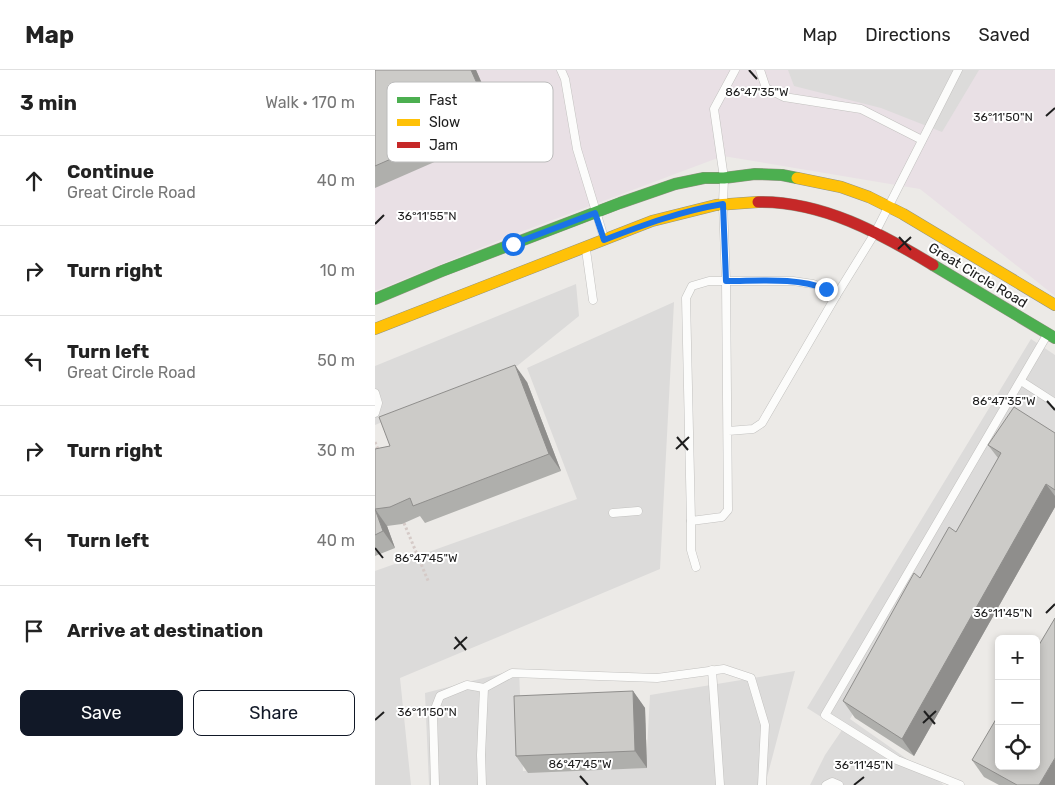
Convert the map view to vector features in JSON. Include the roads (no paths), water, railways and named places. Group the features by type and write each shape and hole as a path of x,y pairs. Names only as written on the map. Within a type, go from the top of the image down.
{"street":[{"name":"Great Circle Road","path":"375,299 442,271 675,184 704,178 724,178 755,174 782,175 841,187 889,207 1055,305"},
{"name":"Great Circle Road","path":"375,329 652,221 693,209 723,204 781,202 808,208 856,223 915,254 1051,336"}],"lane":[{"path":"561,70 565,79 577,149 604,240"},
{"path":"691,521 721,517 728,510 724,178 714,109 735,70"},
{"path":"760,70 766,88 784,97 861,109 922,140"},
{"path":"728,430 753,429 762,423 875,233 958,70"},
{"path":"586,247 593,300"},
{"path":"695,567 691,550 686,298 693,286 709,281 813,284 826,289 836,296"},
{"path":"960,785 897,760 825,715 1021,381 1051,336"},
{"path":"1021,381 1055,403"},
{"path":"375,393 378,403 375,413"},
{"path":"613,513 638,511"},
{"path":"435,785 433,714 440,696 467,685 484,688 512,673 657,678 723,669 751,678 765,725 762,785"},
{"path":"712,670 720,785"},
{"path":"482,785 481,755 484,688"},
{"path":"826,785 832,782 839,785"}]}
